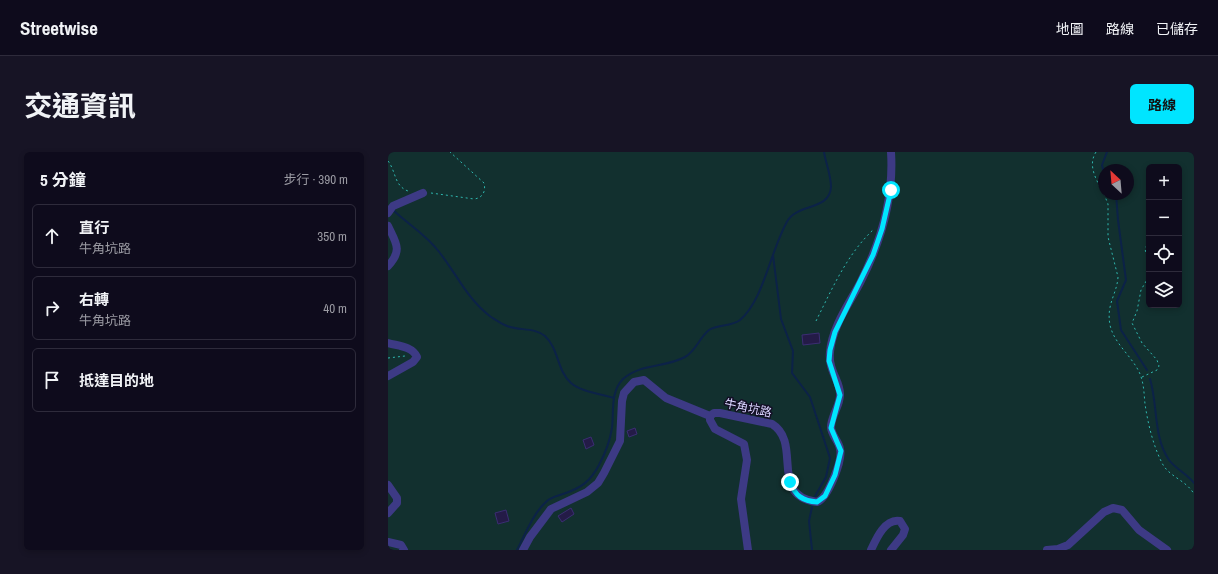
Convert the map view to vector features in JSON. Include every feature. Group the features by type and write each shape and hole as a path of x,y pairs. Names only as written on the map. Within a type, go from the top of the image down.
{"street":[{"name":"牛角坑路","path":"748,550 740,499 746,467 744,444 715,429 710,420 710,416 714,413 720,413 772,424 779,428 784,435 790,482 793,491 798,496 810,501 817,502 825,496 835,475 841,451 831,428 840,395 829,361 830,350 835,332 870,262 882,229 890,200 891,152"},
{"path":"388,213 394,206 423,193"},
{"path":"388,226 397,243 398,249 388,266"},
{"path":"388,343 406,348 416,355 416,360 388,376"},
{"path":"523,550 530,537 551,509 587,492 598,483 620,441 622,401 624,393 634,382 644,380 670,400 710,416"},
{"path":"388,485 396,498 397,503 388,513"},
{"path":"1047,550 1058,549 1068,545 1104,512 1113,508 1122,510 1139,530 1166,550"},
{"path":"871,550 884,527 895,520 900,521 905,529 903,535 891,550"},
{"path":"388,542 401,545 404,550"}],"path":[{"path":"388,161 400,187 412,192 478,198 484,193 484,183 450,152"},
{"path":"1096,152 1092,164 1093,173 1098,183"},
{"path":"1106,200 1108,204 1108,237 1118,277 1110,302 1110,324 1113,333 1133,362 1141,377 1149,427 1162,464 1167,472 1190,487 1194,494"},
{"path":"816,320 852,255 874,229"},
{"path":"1141,377 1157,370 1159,366 1158,360 1135,332 1132,324 1137,311 1141,290 1148,278 1149,272"},
{"path":"388,358 416,355"}],"green space":[{"path":"388,152 1194,152 1194,550 388,550"}],"building":[{"path":"819,333 820,343 803,345 802,335"},
{"path":"635,428 637,434 629,437 627,431"},
{"path":"591,437 594,445 586,449 583,440"},
{"path":"571,508 574,514 562,522 558,516"},
{"path":"506,510 509,521 498,524 495,513"}],"waterway":[{"path":"517,550 533,518 542,506 550,498 580,487 596,471 609,442 612,428 614,396 623,379 637,370 669,363 685,357 692,351 709,330 736,322 740,320 748,311 761,287 788,220 799,211 825,200 829,194 831,183 824,152"},
{"path":"1102,164 1107,152"},
{"path":"1116,200 1126,280 1117,301 1121,330 1147,370"},
{"path":"393,210 424,235 435,247 469,295 491,317 507,326 541,333 550,341 563,372 571,383 580,389 614,398"},
{"path":"773,255 781,319 793,351 792,373 810,397 830,458 826,477 814,498"},
{"path":"1150,379 1158,431 1164,451 1169,460 1194,483"},
{"path":"812,507 809,521 812,550"}],"route":[{"path":"790,482 793,491 798,496 817,502 825,496 835,475 841,451 831,428 840,395 839,388 829,361 830,350 835,332 873,255 882,229 890,200 891,190"}]}
